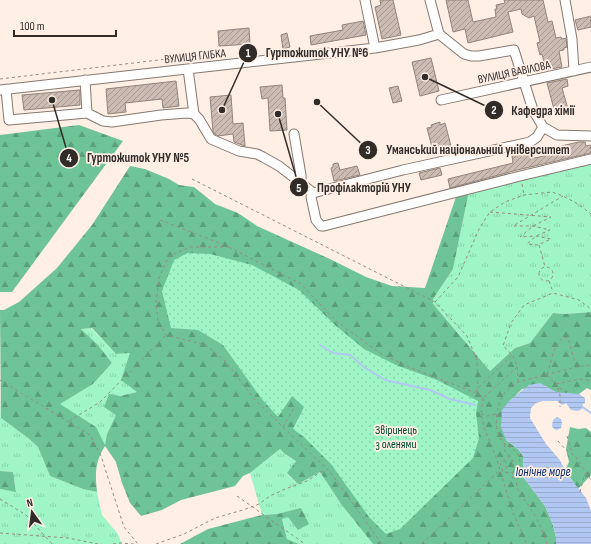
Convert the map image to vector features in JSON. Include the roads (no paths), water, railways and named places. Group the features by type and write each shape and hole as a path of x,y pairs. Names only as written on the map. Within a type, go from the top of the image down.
{"street":[{"path":"365,0 375,48"},
{"path":"430,0 439,34 464,54 479,56 514,50 533,110 543,127 557,135 591,136"},
{"path":"565,0 572,39 574,70"},
{"name":"ВУЛИЦЯ ГЛІБКА","path":"3,90 375,48 419,40 439,34"},
{"name":"ВУЛИЦЯ ВАВІЛОВА","path":"441,100 591,67"},
{"path":"188,69 194,114 199,119 211,139 239,151 257,154 263,157 279,166 313,193"},
{"path":"85,80 87,113"},
{"path":"3,90 4,121 87,113 103,121 112,122 161,115 194,114"},
{"path":"313,193 403,170 530,142 537,137 543,127"},
{"path":"294,134 301,183"},
{"path":"313,193 311,197 316,220 321,226 324,226 591,159"}],"water":[{"name":"Іонічне море","path":"540,383 556,392 579,394 585,398 585,403 583,404 582,409 578,411 571,410 566,403 562,405 557,401 543,401 536,403 531,408 530,418 546,444 559,459 570,478 586,498 591,511 591,544 556,544 556,537 552,522 545,506 524,478 523,456 518,449 506,440 501,427 502,410 510,400 529,385"},
{"path":"557,417 561,419 562,423 561,428 557,430 552,426 553,420"}],"waterway":[{"path":"320,345 333,353 350,355 364,367 385,380 430,390 450,399 475,405"},
{"path":"581,406 591,413"}],"place":[{"name":"Кафедра хімії","path":"425,77"},
{"name":"Гуртожиток УНУ №5","path":"52,100"},
{"name":"Уманський національний університет","path":"317,102"},
{"name":"Гуртожиток УНУ №6","path":"222,110"},
{"name":"Профілакторій УНУ","path":"278,114"}],"park label":[{"name":"Звіринець з оленями","path":"396,437"}]}
